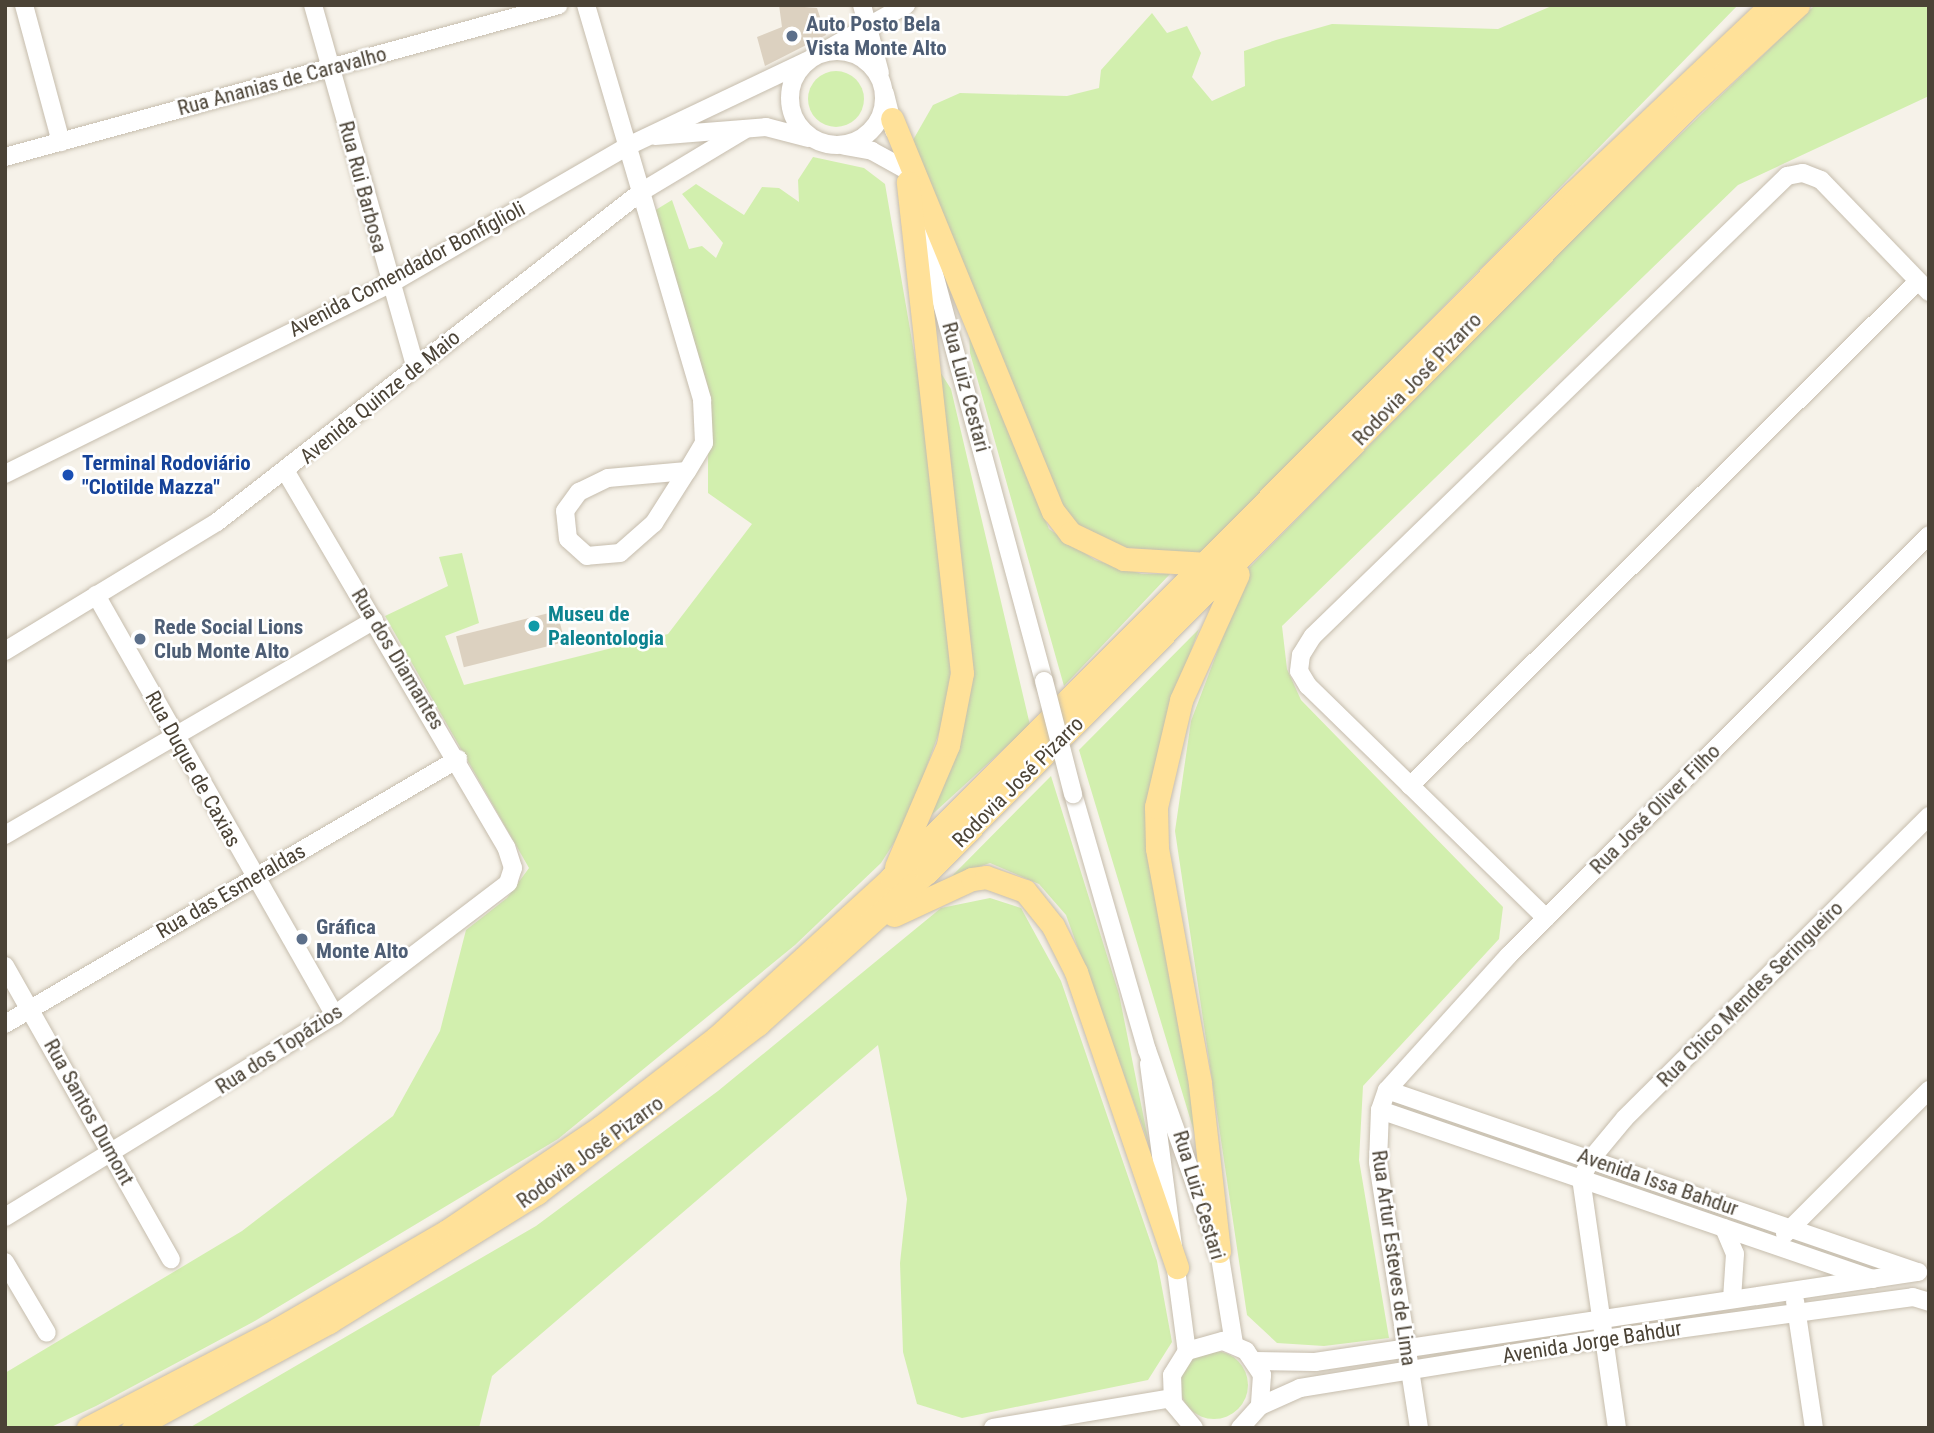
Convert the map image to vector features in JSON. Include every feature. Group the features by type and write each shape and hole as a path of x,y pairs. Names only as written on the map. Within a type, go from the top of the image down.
{"main road":[{"name":"Rodovia José Pizarro","path":"88,1428 278,1329 528,1178 716,1038 891,878 1645,126 1771,5"},
{"name":"Rodovia José Pizarro","path":"133,1428 329,1322 537,1193 684,1084 861,933 1246,557 1568,227 1798,5"},
{"path":"892,119 1053,511 1070,533 1124,559 1208,564"},
{"path":"891,878 948,745 962,673 905,175"},
{"path":"1219,1251 1200,1083 1157,849 1156,807 1181,700 1246,557"},
{"path":"861,933 926,897 972,879 986,877 1026,891 1053,926 1076,972 1177,1267"}],"street":[{"path":"24,5 61,142"},
{"name":"Rua Rui Barbosa","path":"313,5 415,368"},
{"name":"Rua Ananias de Caravalho","path":"5,158 559,5"},
{"path":"586,5 702,400 704,443 687,471 654,523 620,553 587,556 568,539 565,511 579,492 608,478 687,471"},
{"name":"Rua Luiz Cestari","path":"862,5 905,175 1073,793 1147,1050 1219,1251 1234,1344"},
{"name":"Avenida Comendador Bonfiglioli","path":"5,474 390,284 628,146 813,57 906,5"},
{"path":"818,141 799,126 789,100 797,72 813,57 849,51 874,67 883,86 872,131 837,145"},
{"path":"645,137 766,127 818,141 873,150 905,175"},
{"name":"Avenida Quinze de Maio","path":"5,651 217,522 286,472 641,192 744,130"},
{"path":"1410,786 1923,287 1821,180 1795,173 1772,190 1313,636 1301,655 1299,671 1308,686 1410,786 1546,918"},
{"name":"Rua dos Diamantes","path":"286,472 458,759 506,846"},
{"name":"Rua José Oliver Filho","path":"1387,1090 1546,918 1929,535"},
{"name":"Rua Duque de Caxias","path":"96,595 253,877 335,1015"},
{"path":"5,835 374,620"},
{"name":"Rua das Esmeraldas","path":"5,1024 458,759"},
{"name":"Rua Chico Mendes Seringueiro","path":"1581,1179 1591,1159 1625,1118 1929,816"},
{"name":"Rua dos Topázios","path":"5,1217 112,1154 335,1015 498,893 513,868 506,846"},
{"name":"Rua Santos Dumont","path":"5,966 32,1008 171,1259"},
{"name":"Rua Luiz Cestari","path":"1147,1050 1187,1351"},
{"name":"Avenida Issa Bahdur","path":"1387,1090 1791,1226 1923,1274"},
{"name":"Rua Artur Esteves de Lima","path":"1387,1090 1380,1111 1378,1162 1419,1428"},
{"path":"1776,1245 1791,1226 1929,1090"},
{"name":"Avenida Issa Bahdur","path":"1380,1111 1878,1280 1921,1299"},
{"path":"1581,1179 1617,1428"},
{"path":"1724,1228 1735,1254 1731,1299"},
{"path":"5,1262 47,1333"},
{"name":"Avenida Jorge Bahdur","path":"1255,1361 1286,1365 1406,1350 1731,1299 1923,1274"},
{"path":"1793,1291 1814,1428"},
{"name":"Avenida Jorge Bahdur","path":"1259,1406 1300,1388 1796,1311 1921,1299"},
{"path":"1194,1428 1172,1398 1172,1375 1187,1351 1210,1342 1234,1344 1255,1361 1263,1391 1259,1406 1240,1428"},
{"path":"993,1428 1027,1424 1051,1415 1172,1398"}],"green space":[{"path":"1554,5 1738,5 1202,554 1116,547 1075,525 1058,504 913,140 933,105 960,93 1067,96 1099,88 1101,70 1152,13 1167,33 1187,26 1201,53 1192,77 1212,101 1245,86 1244,51 1332,24 1498,29"},
{"path":"1815,5 1929,5 1929,96 1738,185 1282,626 1287,669 1301,700 1503,907 1499,939 1363,1086 1359,1160 1389,1338 1324,1346 1277,1343 1247,1315 1175,831 1191,721 1249,568 1581,230"},
{"path":"836,71 847,73 856,79 862,88 862,110 856,119 847,125 836,127 825,125 816,119 810,110 808,99 810,88 816,79 825,73"},
{"path":"813,157 864,168 885,184 920,387 951,647 950,702 906,824 881,863 795,945 558,1139 253,1322 96,1406 49,1428 5,1428 5,1373 242,1231 393,1116 440,1031 466,930 507,898 529,868 385,616 448,586 439,557 462,553 479,623 445,636 464,685 668,634 752,524 708,493 708,387 654,211 672,200 689,249 702,246 716,258 723,243 682,194 696,184 744,215 762,187 779,188 799,202 798,180"},
{"path":"969,329 1049,529 1095,560 1142,574 1170,574 1064,686 970,353"},
{"path":"937,367 951,389 1030,725 925,821 960,732"},
{"path":"1199,629 1165,722 1147,799 1205,1168 1079,750"},
{"path":"1051,776 1119,994 1149,1144 1066,915 1039,884 990,863 952,876"},
{"path":"990,898 1021,908 1061,981 1157,1261 1172,1342 1148,1380 962,1418 917,1404 903,1352 900,1263 907,1199 878,1045 492,1376 479,1428 189,1428 536,1226 718,1091 941,908"},
{"path":"1214,1351 1227,1354 1238,1361 1245,1372 1248,1385 1245,1398 1238,1409 1227,1416 1214,1419 1201,1416 1190,1409 1183,1398 1180,1385 1183,1372 1190,1361 1201,1354"}],"building":[{"name":"Auto Posto Bela Vista Monte Alto","path":"779,5 817,8 826,35 765,66 757,37 782,27"},
{"name":"Museu de Paleontologia","path":"557,611 565,642 464,667 456,636"}],"place":[{"name":"Auto Posto Bela Vista Monte Alto","path":"792,36"},
{"name":"Terminal Rodoviário \"Clotilde Mazza\"","path":"68,475"},
{"name":"Museu de Paleontologia","path":"534,626"},
{"name":"Rede Social Lions Club Monte Alto","path":"140,639"},
{"name":"Gráfica Monte Alto","path":"302,939"}]}
